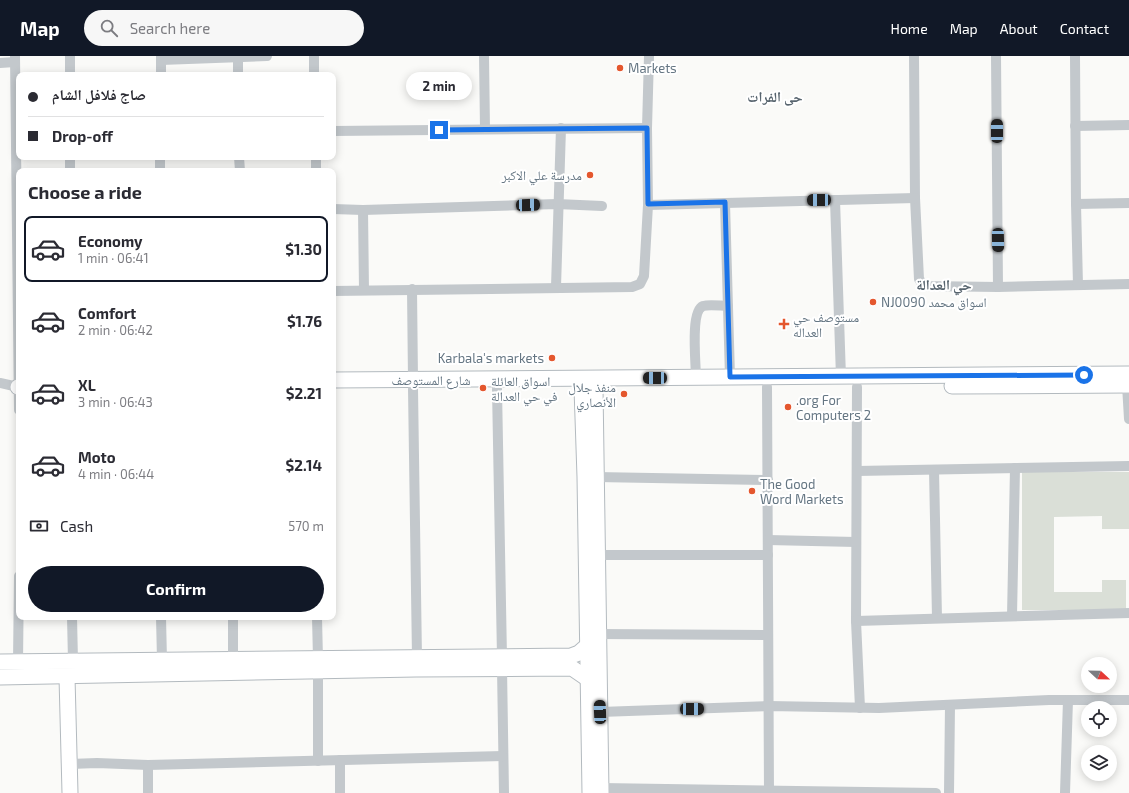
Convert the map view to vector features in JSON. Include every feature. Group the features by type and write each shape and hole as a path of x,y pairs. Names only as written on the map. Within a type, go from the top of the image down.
{"street":[{"path":"70,56 70,72"},
{"path":"161,72 161,58 267,56"},
{"path":"314,56 314,72"},
{"path":"484,56 485,129"},
{"path":"336,291 632,287 640,284 644,276 648,204 647,128 649,56"},
{"path":"914,56 915,198 919,279 924,286 998,287 1129,284"},
{"path":"996,56 998,287"},
{"path":"1075,56 1078,285"},
{"path":"238,57 238,72"},
{"path":"0,63 15,59 16,141"},
{"path":"1075,126 1129,125"},
{"path":"556,287 561,128"},
{"path":"336,131 647,128"},
{"path":"648,204 915,198"},
{"path":"835,200 841,376"},
{"path":"725,202 730,377"},
{"path":"1076,204 1129,203"},
{"path":"336,209 363,210 558,204 602,206"},
{"path":"363,210 364,290"},
{"path":"412,289 417,658"},
{"path":"696,378 695,317 698,310 704,306 728,306"},
{"name":"شارع المستوصف","path":"336,390 367,385 471,384 730,377 841,376 917,381 1128,382"},
{"name":"شارع المستوصف","path":"336,380 367,385"},
{"name":"شارع المستوصف","path":"471,384 497,389 857,387 917,381"},
{"path":"1128,382 1129,419"},
{"path":"0,383 16,386"},
{"path":"766,387 768,480 769,792"},
{"path":"857,387 856,621 860,708"},
{"path":"588,388 590,477 587,646 595,791"},
{"path":"497,389 504,793"},
{"path":"857,471 1129,466"},
{"path":"1012,616 1015,468"},
{"path":"934,470 937,618"},
{"path":"590,477 768,480"},
{"path":"590,477 597,555 600,712 595,791"},
{"path":"768,540 856,542"},
{"path":"597,555 768,555"},
{"path":"856,621 1129,613"},
{"path":"18,620 18,662"},
{"path":"72,620 73,661"},
{"path":"161,620 162,668"},
{"path":"233,620 233,660"},
{"path":"317,620 318,761"},
{"path":"598,634 768,635"},
{"path":"572,662 587,646"},
{"path":"0,677 67,677 233,660 318,665 417,658 502,663"},
{"path":"0,662 73,661 162,668 572,662 588,679"},
{"path":"67,677 70,793"},
{"path":"600,712 769,706 860,708 1068,700 1129,700"},
{"path":"1066,793 1068,700"},
{"path":"948,793 950,705"},
{"path":"70,764 97,763 148,765 504,756"},
{"path":"340,760 340,793"},
{"path":"148,765 148,793"},
{"path":"595,791 936,793"}],"shaded area":[{"path":"1022,472 1129,472 1129,529 1102,529 1102,516 1054,517 1054,592 1102,592 1102,580 1126,580 1126,610 1022,610"}],"place":[{"name":"Markets","path":"620,68"},
{"name":"مدرسة علي الاكبر","path":"590,175"},
{"name":"NJ0090 اسواق محمد","path":"873,302"},
{"name":"مستوصف حي العداله","path":"784,324"},
{"name":"Karbala's markets","path":"552,358"},
{"name":"اسواق العائلة في حي العدالة","path":"483,388"},
{"name":"منفذ جلال الأنصاري","path":"624,394"},
{"name":".org For Computers 2","path":"788,407"},
{"name":"The Good Word Markets","path":"752,491"}],"district":[{"name":"حی الفرات","path":"775,97"},
{"name":"حي العدالة","path":"944,285"}],"route":[{"path":"439,130 647,128 648,204 725,202 730,377 1084,375"}]}
